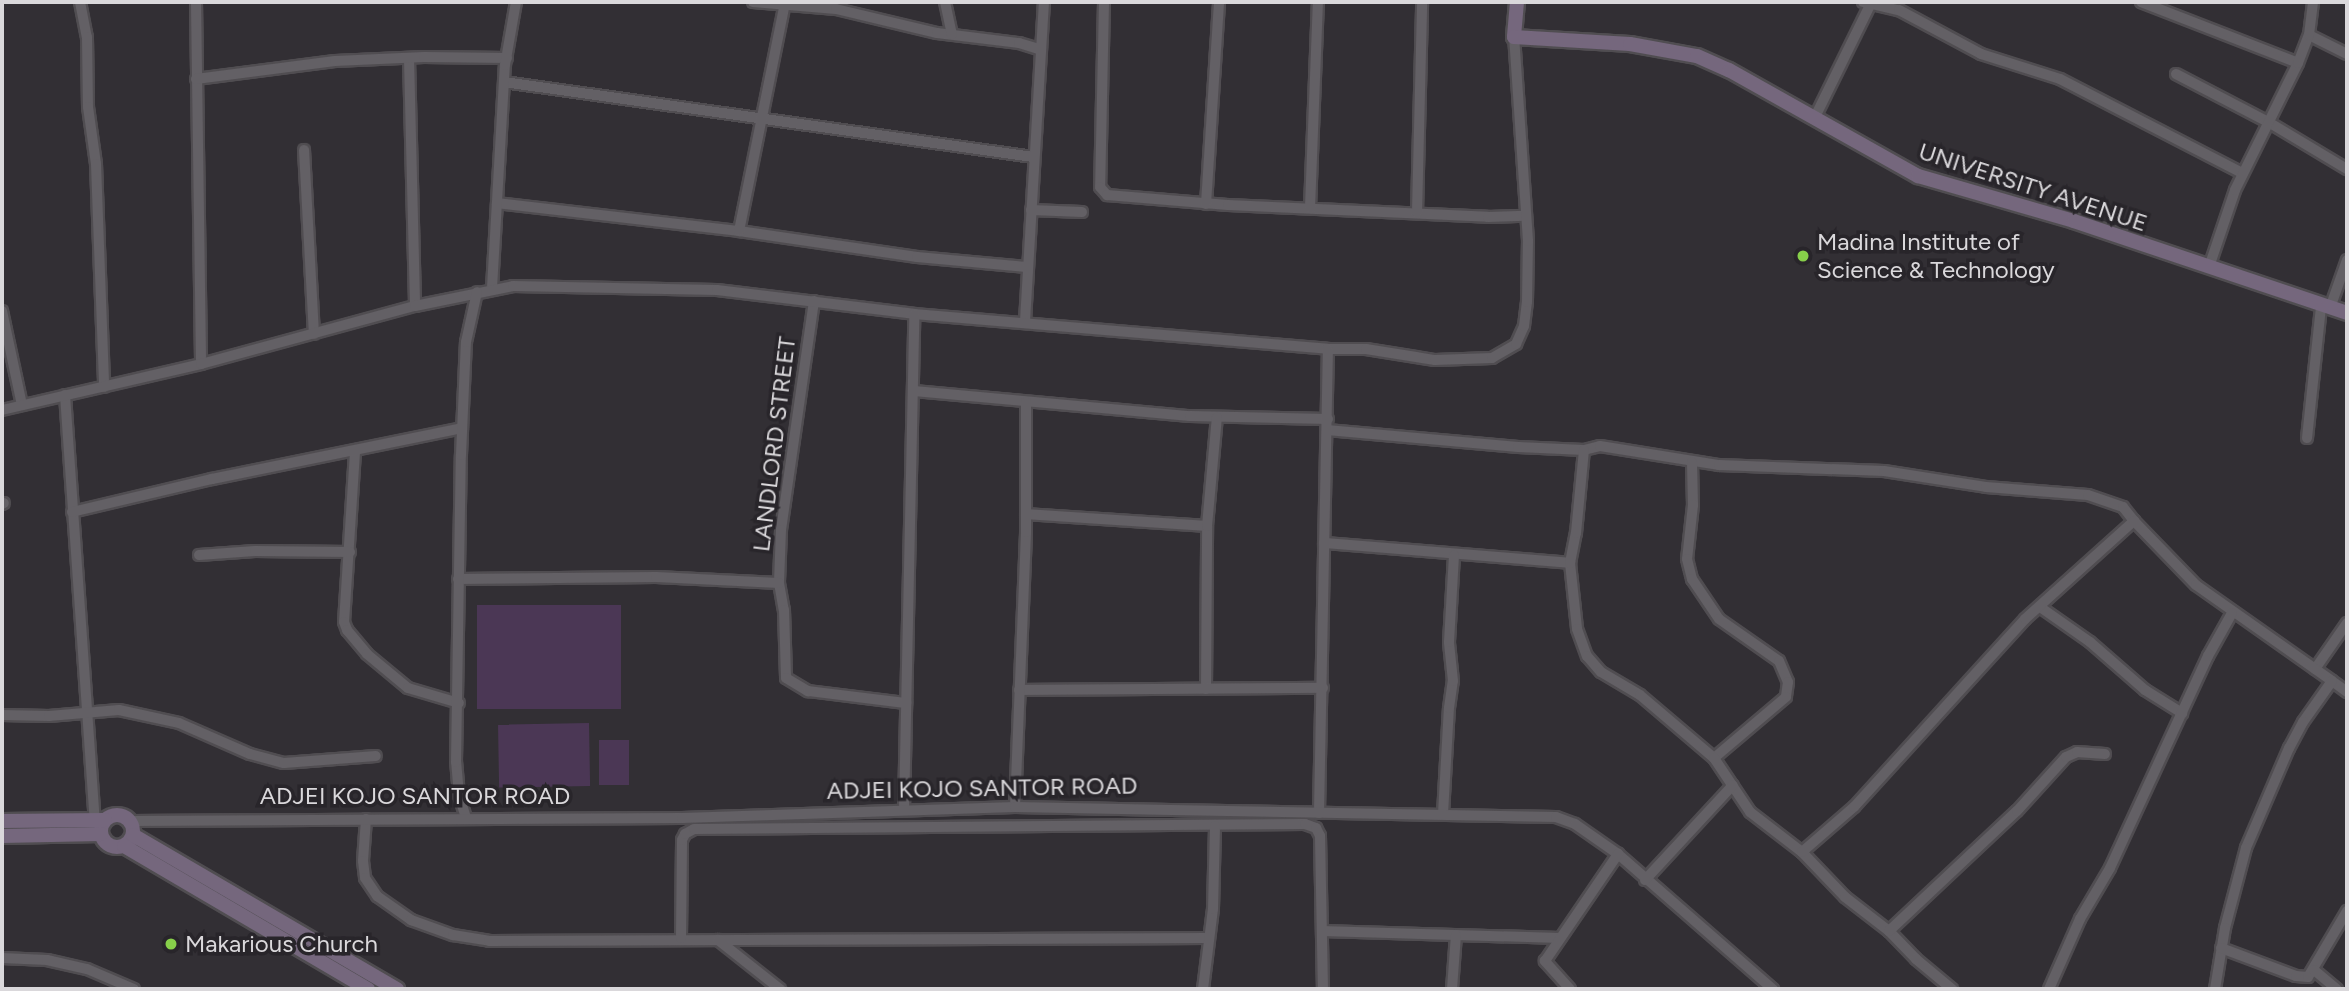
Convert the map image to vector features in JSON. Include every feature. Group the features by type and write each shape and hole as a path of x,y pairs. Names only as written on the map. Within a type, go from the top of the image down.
{"street":[{"path":"80,2 86,37 88,107 96,164 100,351 104,387"},
{"path":"196,2 201,364"},
{"path":"492,288 507,58 516,2"},
{"path":"753,2 785,3 874,16 901,25 1019,43 1039,50"},
{"path":"945,2 952,34"},
{"path":"1025,321 1039,50 1044,2"},
{"path":"1104,2 1102,192 1206,204 1525,216"},
{"path":"1206,204 1219,2"},
{"path":"1310,208 1318,2"},
{"path":"1417,213 1422,2"},
{"path":"2,410 201,364 492,288 717,290 914,314 1025,321 1328,349 1366,349 1460,361 1492,358 1511,348 1522,335 1527,302 1529,265 1514,37 1517,2"},
{"path":"2141,2 2298,64"},
{"path":"2209,267 2222,220 2242,173 2298,64 2309,35 2314,2"},
{"path":"739,231 785,3"},
{"path":"1814,119 1866,3 1900,6 1981,54 2060,79 2242,173"},
{"path":"2309,35 2347,54"},
{"name":"UNIVERSITY AVENUE","path":"1514,37 1630,44 1689,53 1729,69 1918,176 2074,221 2347,313"},
{"path":"409,58 415,306"},
{"path":"196,79 335,61 507,58"},
{"path":"2176,74 2270,123 2347,169"},
{"path":"505,82 1033,157"},
{"path":"304,150 314,334"},
{"path":"498,203 739,231 917,257 1027,267"},
{"path":"1031,210 1082,212"},
{"path":"2307,438 2326,307 2347,260"},
{"path":"466,818 459,795 456,762 459,703 458,579 466,342 477,292"},
{"name":"LANDLORD STREET","path":"814,301 780,530 779,583 784,610 786,678 793,685 808,691 906,703"},
{"path":"2,311 22,405"},
{"path":"904,810 914,314"},
{"path":"1319,813 1328,349"},
{"path":"914,391 1327,425 1584,450 1600,446 1692,462 1783,469 1884,471 1986,487 2088,495 2123,507 2196,585 2347,692"},
{"path":"65,395 88,712 100,825 110,846 129,834"},
{"path":"1015,807 1026,514 1026,402"},
{"path":"1206,689 1207,526 1217,416"},
{"path":"72,512 212,479 355,452 462,428"},
{"path":"1584,450 1576,533 1570,563 1577,629 1587,656 1601,672 1640,695 1714,758 1750,812 1802,852 1844,897 1889,930 1916,959 1952,989"},
{"path":"355,452 344,622 347,631 367,654 408,688 459,703"},
{"path":"1692,462 1693,505 1687,559 1692,579 1719,619 1779,662 1788,682 1786,697 1714,758"},
{"path":"1026,514 1207,526"},
{"path":"1802,852 1854,807 1974,673 2040,607 2134,521"},
{"path":"1324,543 1570,563"},
{"path":"200,555 255,551 350,552"},
{"path":"1443,814 1453,681 1449,642 1454,555"},
{"path":"458,579 656,577 779,583"},
{"path":"2040,607 2090,642 2145,690 2182,713"},
{"path":"2049,989 2080,919 2110,869 2182,713 2232,613"},
{"path":"2315,669 2347,623"},
{"path":"2215,989 2221,948 2246,848 2294,739 2332,681"},
{"path":"1019,690 1323,688"},
{"path":"2,715 119,710 179,723 250,754 284,763 376,756"},
{"path":"1889,930 2017,811 2066,757 2077,752 2105,754"},
{"path":"1645,880 1733,785"},
{"name":"ADJEI KOJO SANTOR ROAD","path":"129,834 366,819 682,818 1015,807 1556,817 1574,824 1618,854 1773,989"},
{"path":"2,836 100,825 118,815 129,834 368,989"},
{"path":"366,819 363,861 365,878 377,896 411,920 453,935 489,941 1207,937"},
{"path":"2,821 100,825"},
{"path":"681,938 682,839 694,829 1305,824 1315,828 1320,836 1323,989"},
{"path":"1203,989 1207,937 1213,909 1215,826"},
{"path":"129,834 397,989"},
{"path":"1570,989 1545,961 1618,854"},
{"path":"2221,948 2296,976 2308,977 2347,911"},
{"path":"1322,931 1560,938"},
{"path":"1452,989 1456,935"},
{"path":"718,939 780,989"},
{"path":"2,958 47,960 87,969 134,989"},
{"path":"2314,970 2337,989"}],"shaded area":[{"path":"477,605 621,605 621,709 477,709"},
{"path":"589,723 590,786 499,788 498,725"},
{"path":"599,740 629,740 629,785 599,785"}],"place":[{"name":"Madina Institute of Science & Technology","path":"1803,256"},
{"name":"Makarious Church","path":"171,944"}]}
